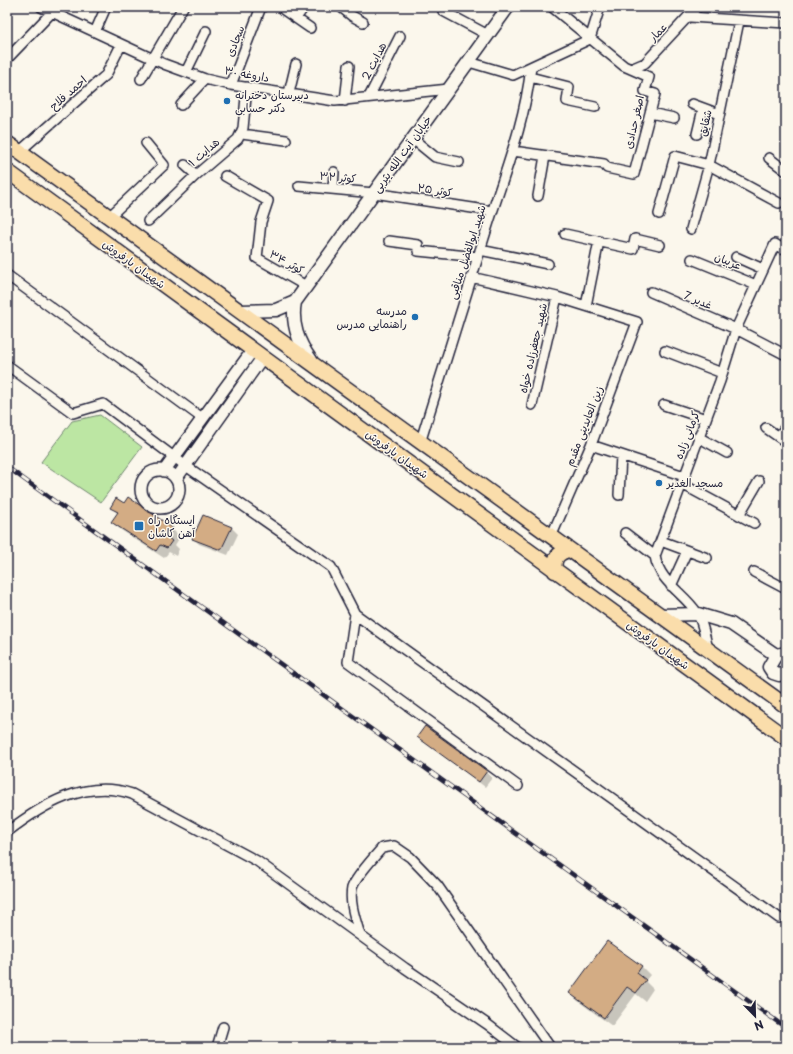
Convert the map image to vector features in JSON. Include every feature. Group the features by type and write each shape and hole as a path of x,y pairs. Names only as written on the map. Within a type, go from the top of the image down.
{"highway":[{"name":"شهیدان بارفروش","path":"7,143 786,706"},
{"name":"شهیدان بارفروش","path":"7,171 786,738"},
{"path":"509,535 515,534 521,530 524,524 524,517"},
{"path":"555,571 554,564 556,557 562,552 569,550"}],"main road":[{"name":"خیابان آیت الله یثربی","path":"295,302 508,7"},
{"path":"239,311 276,310 295,302"},
{"path":"295,302 293,313 297,337 303,349 316,367"},
{"path":"660,615 698,614 731,624 781,654 769,667 773,673 786,673"}],"street":[{"name":"داروغه ۳۰","path":"41,7 55,10 95,32 152,59 205,79 231,85 289,93 322,100 345,101 369,97 449,89"},
{"path":"95,32 106,7"},
{"path":"141,79 183,7"},
{"name":"سجادی","path":"231,85 261,7"},
{"path":"296,18 304,7"},
{"path":"341,7 352,16 364,22"},
{"path":"552,7 624,66 631,69"},
{"path":"469,62 513,75 590,39 600,7"},
{"name":"عمار","path":"631,69 644,63 690,17 697,7"},
{"path":"7,59 55,10"},
{"path":"284,10 310,28"},
{"path":"443,11 488,35"},
{"path":"690,17 786,23"},
{"name":"شقایق","path":"692,229 709,165 739,21"},
{"path":"186,72 206,31"},
{"name":"هدایت 2","path":"369,97 400,36"},
{"name":"احمد فلاح","path":"19,152 106,75 121,45"},
{"path":"289,93 296,64"},
{"path":"345,101 349,66"},
{"name":"شهید ابوالفضل مناقبی","path":"420,442 492,211 513,152 521,122 531,67"},
{"name":"اصغر حدادی","path":"546,156 604,164 607,168 634,174 655,94 645,91 649,77 631,69"},
{"path":"530,77 569,87 567,101 595,107"},
{"path":"181,105 205,79"},
{"path":"247,88 242,134 286,140"},
{"path":"692,104 719,114"},
{"path":"698,134 703,109"},
{"path":"650,113 674,118"},
{"name":"هدایت ۱","path":"148,221 242,134"},
{"path":"413,139 435,157 459,162"},
{"path":"109,217 164,165 146,143"},
{"path":"513,152 546,156 538,196"},
{"path":"659,214 675,156 709,165 779,203"},
{"path":"769,158 786,171"},
{"path":"185,165 196,176"},
{"path":"333,189 334,172"},
{"name":"کوثر ۳۴","path":"225,176 268,201 261,222 256,258 306,286"},
{"name":"کوثر ۳۲","path":"299,186 374,193"},
{"name":"کوثر ۲۵","path":"374,193 492,211"},
{"path":"565,234 633,249 635,239 660,245"},
{"path":"389,241 418,245 418,251 479,253 548,264"},
{"path":"471,277 557,297 586,306 599,241"},
{"name":"کرمانی زاده","path":"655,556 698,437 706,419 736,329 775,244 786,251"},
{"path":"736,256 763,269"},
{"name":"عربیان","path":"692,259 756,285"},
{"path":"7,275 214,427"},
{"name":"غدیر 7","path":"651,292 736,329 786,355"},
{"name":"شهید جعفرزاده خواه","path":"532,405 557,297"},
{"name":"زین العابدینی مقدم","path":"551,537 591,445 637,322 586,306"},
{"path":"665,351 722,372"},
{"path":"164,471 202,418 257,354"},
{"path":"176,479 214,427 257,354"},
{"path":"7,365 73,412 103,404 186,466 331,568 355,614 779,918"},
{"path":"664,405 706,419"},
{"path":"766,428 783,440 786,426"},
{"path":"698,437 727,453"},
{"path":"591,445 621,455 683,480 754,523"},
{"path":"619,494 621,455"},
{"path":"164,471 170,473 176,479 179,490 174,501 163,508 146,502 142,491 144,480 153,472 164,471"},
{"path":"739,515 759,481"},
{"path":"625,533 655,556 657,567 671,586 698,614 708,649"},
{"path":"661,541 707,558"},
{"path":"671,586 687,551"},
{"path":"754,572 786,589"},
{"path":"355,614 348,662 518,786"},
{"path":"7,832 31,813 72,795 106,788 119,790 188,823 257,861 405,968 487,1024 517,1047"},
{"path":"360,935 352,907 352,888 382,848 394,846 410,857 437,885 550,1047"},
{"path":"217,1047 223,1027"}],"green space":[{"path":"100,415 142,447 101,502 41,462 72,421"}],"building":[{"path":"128,497 173,528 167,537 172,541 167,548 160,545 156,551 111,522 118,512 110,508 116,498 124,503"},
{"path":"203,515 232,527 221,550 192,539"},
{"path":"425,726 487,771 479,782 417,737"},
{"path":"607,941 642,966 637,973 646,980 636,993 627,987 604,1018 569,993"}],"railway":[{"path":"7,467 786,1028"}],"place":[{"name":"دبیرستان دخترانه دکتر حسابی","path":"227,101"},
{"name":"مدرسه راهنمایی مدرس","path":"415,317"},
{"name":"مسجد الغدیر","path":"659,483"},
{"name":"ایستگاه راه آهن کاشان","path":"139,526"}]}
